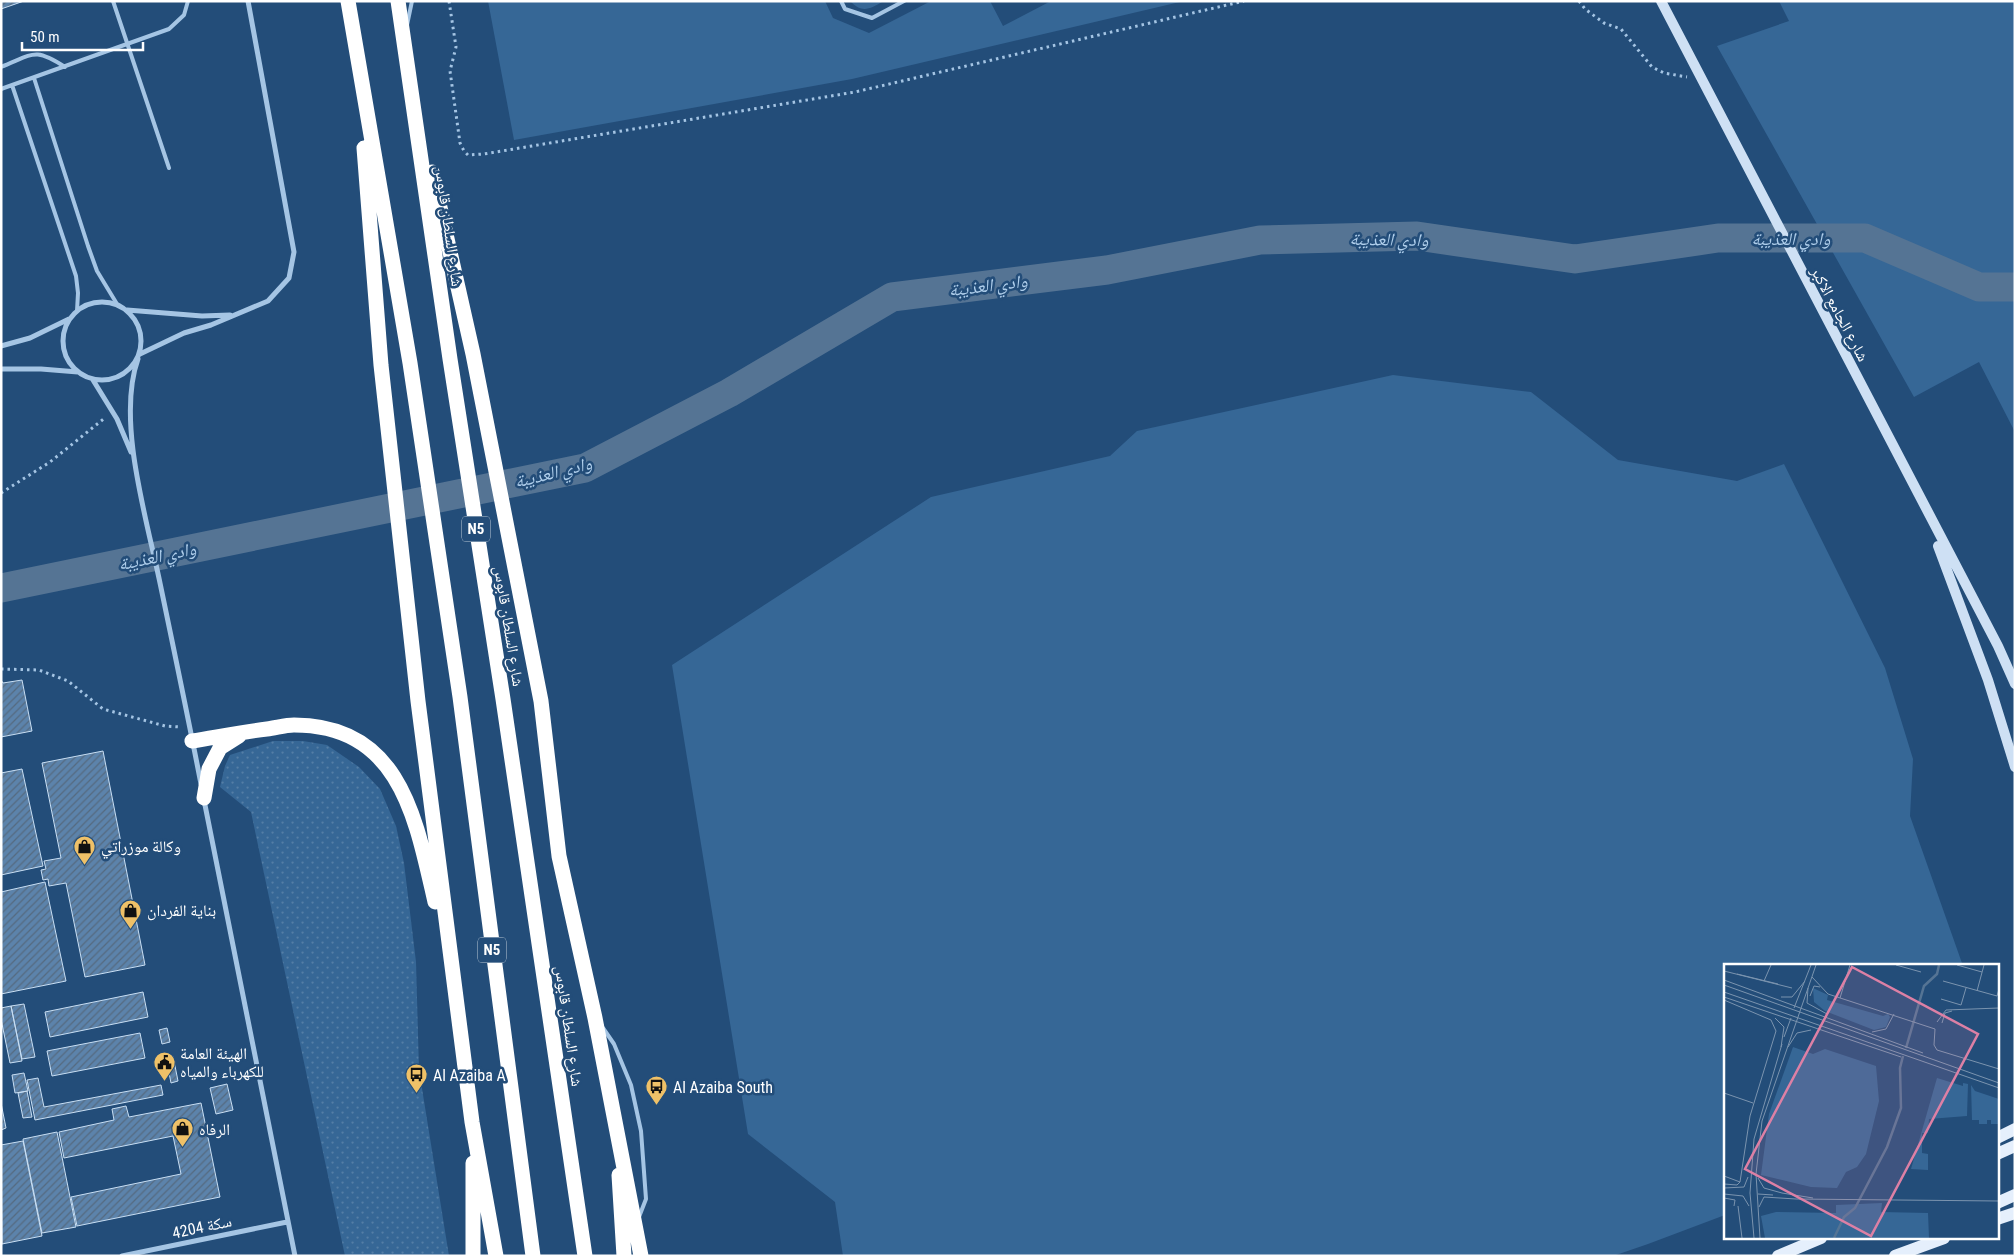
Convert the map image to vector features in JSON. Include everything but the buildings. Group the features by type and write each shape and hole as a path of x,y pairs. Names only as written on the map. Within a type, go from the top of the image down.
{"highway":[{"name":"N5","path":"348,1 410,363 460,697 533,1256"},
{"name":"شارع السلطان قابوس","path":"398,1 585,1256"},
{"path":"357,60 381,365 418,700 472,1122 496,1256"},
{"path":"408,61 473,354 541,701 559,856 594,1018 641,1256"},
{"path":"191,735 246,732 294,725 343,734 371,750 389,770 404,793 418,827 454,979"},
{"path":"204,798 209,769 220,748 246,732"},
{"path":"472,1122 473,1256"},
{"path":"619,1145 618,1188 624,1256"}],"main road":[{"path":"1998,1138 2015,1129"},
{"path":"1998,1154 2015,1146"},
{"path":"1998,1203 2015,1195"},
{"path":"1998,1219 2015,1213"},
{"path":"1778,1256 1816,1240"},
{"path":"1884,1256 1917,1240"},
{"path":"1895,1256 1939,1240"}],"street":[{"path":"248,1 294,252 289,278 268,301 184,334 139,357 132,368 119,377 103,381 93,380 78,372 68,360 64,350 65,328 77,311 86,305 96,302 117,304 127,310 140,327 142,338 139,357 132,376 130,399 134,457 185,703 294,1256"},
{"name":"شارع الجامع الاكبر","path":"1661,1 1924,508 1998,646 2015,684"},
{"path":"127,310 194,315 233,315"},
{"path":"1,346 30,338 70,319"},
{"path":"1,369 41,369 78,372"},
{"path":"93,380 113,412 134,457"},
{"name":"شارع الجامع الاكبر","path":"1924,508 1988,680 2015,767"},
{"name":"سكة 4204","path":"122,1256 287,1222"}],"lane":[{"path":"113,1 126,45 169,168"},
{"path":"1,88 169,29 184,15 188,1"},
{"path":"404,37 412,1"},
{"path":"841,1 845,9 872,18 904,1"},
{"path":"1,67 38,53 46,54 65,67"},
{"path":"34,78 88,246 97,270 117,304"},
{"path":"12,85 76,276 78,293 77,311"},
{"path":"594,1018 614,1044 631,1086 640,1131 646,1199 636,1226"}],"path":[{"path":"449,1 456,47 450,71 460,143 464,152 468,155 484,154 855,92 1244,1"},
{"path":"1579,1 1585,9 1604,22 1621,29 1652,67 1664,73 1701,79"},
{"path":"1,493 50,462 113,412"},
{"path":"1,669 39,670 68,681 103,709 191,735"}],"shaded area":[{"path":"488,1 825,1 833,18 869,33 931,1 990,1 1003,26 1051,1 1184,1 852,79 514,140"},
{"path":"850,1 884,1 863,9"},
{"path":"1779,1 2015,1 2015,432 1979,362 1914,397 1717,46 1789,21"},
{"path":"1393,375 1531,392 1618,460 1737,481 1784,464 1885,668 1913,759 1910,816 1962,964 1724,964 1724,1215 1613,1256 843,1256 835,1202 748,1134 672,665 931,497 1110,456 1137,431"},
{"path":"273,741 303,741 327,745 359,767 380,789 396,826 404,863 416,962 419,1070 449,1256 345,1256 251,812 220,787 230,755"}],"waterway":[{"name":"وادي العذيبة","path":"1,588 585,468 729,393 892,297 1107,270 1260,240 1417,236 1575,259 1718,238 1865,238 1979,287 2015,287"}],"place":[{"name":"وكالة موزراتي","path":"85,865"},
{"name":"بناية الفردان","path":"131,929"},
{"name":"الهيئة العامة للكهرباء والمياه","path":"164,1081"},
{"name":"Al Azaiba A","path":"417,1094"},
{"name":"Al Azaiba South","path":"657,1106"},
{"name":"الرفاه","path":"183,1148"}]}
